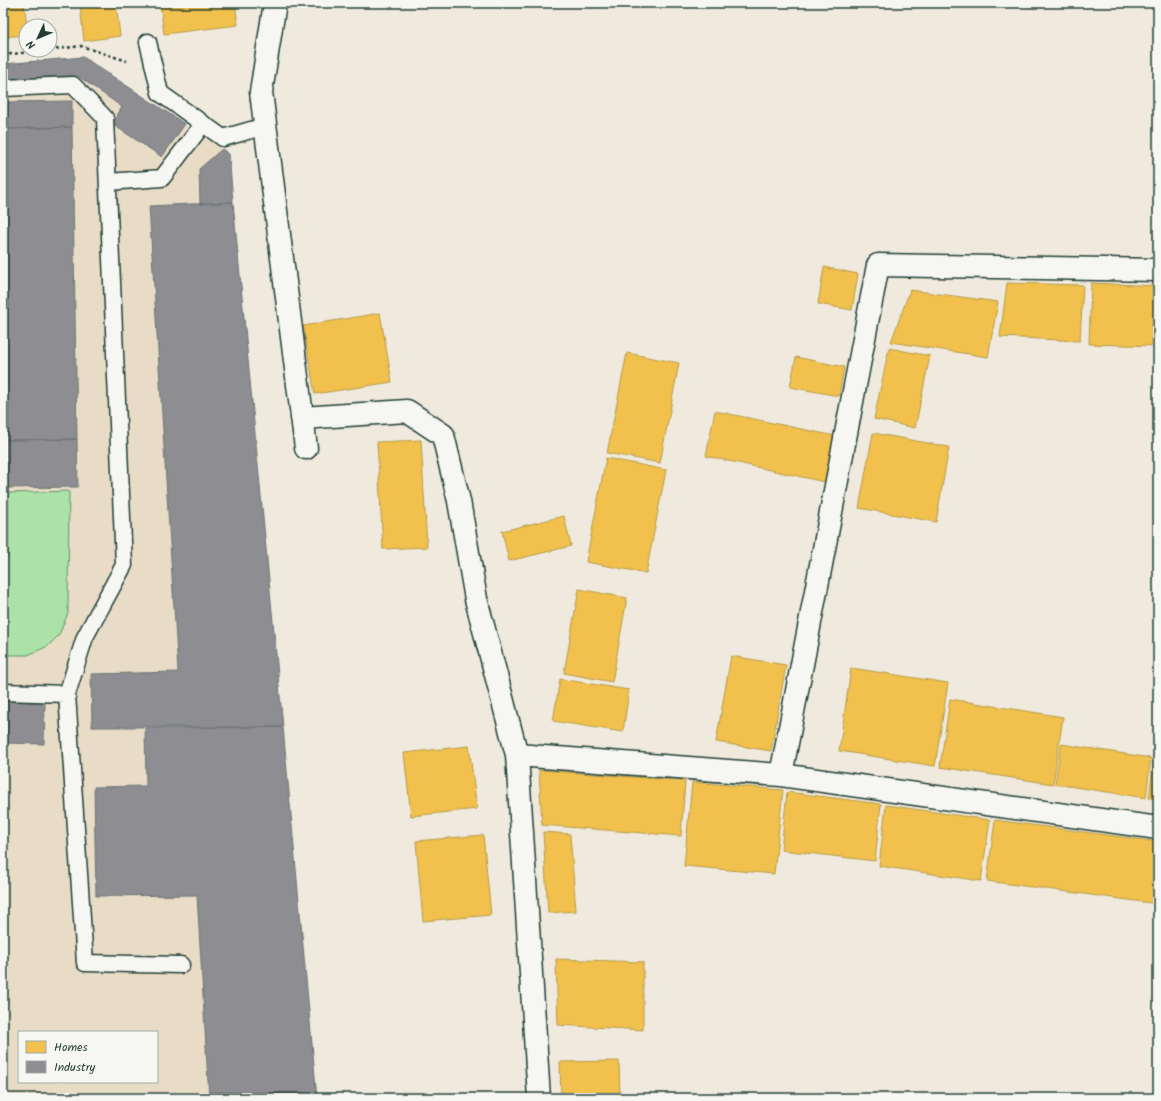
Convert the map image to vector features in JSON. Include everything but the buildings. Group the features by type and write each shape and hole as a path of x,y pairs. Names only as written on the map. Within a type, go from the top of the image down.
{"street":[{"path":"275,3 261,92 306,448"},
{"path":"780,775 878,265 1158,270"},
{"path":"302,418 407,411 443,435 459,501 476,599 517,755 539,1098"},
{"path":"517,755 780,775 1158,828"}],"lane":[{"path":"148,42 160,93 223,138 265,126"},
{"path":"3,88 73,85 105,118 124,565 86,637 67,694 85,963 181,964"},
{"path":"108,182 162,178 197,132"},
{"path":"3,692 67,694"}],"path":[{"path":"58,49 81,46 155,71"},
{"path":"3,55 18,53"}],"shaded area":[{"path":"83,57 229,154 317,1098 3,1098 3,64"}],"green space":[{"path":"69,491 68,613 59,635 48,646 28,655 3,655 3,559 8,558 8,493"}]}
